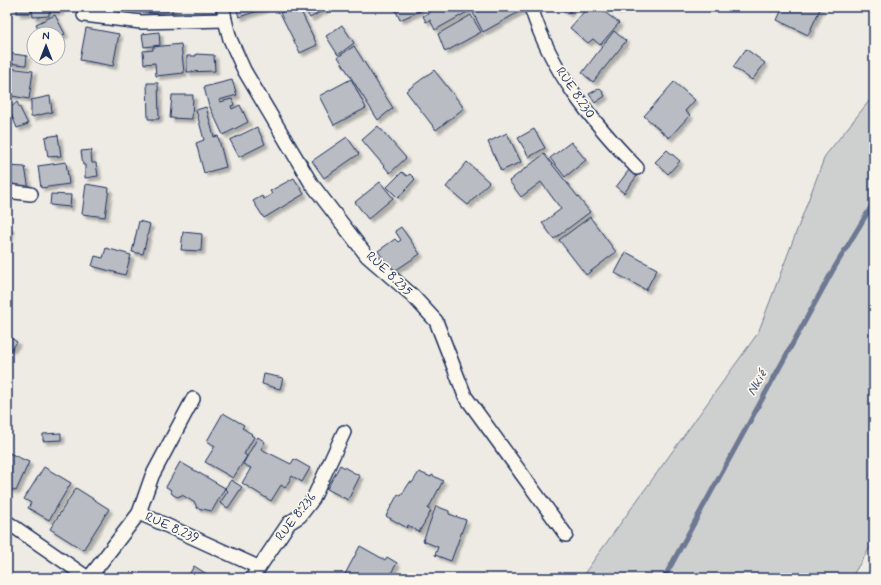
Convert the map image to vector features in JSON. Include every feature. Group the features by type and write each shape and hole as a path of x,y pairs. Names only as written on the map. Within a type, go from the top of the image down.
{"street":[{"name":"RUE 8.230","path":"531,7 542,39 573,93 599,129 637,168"},
{"path":"84,15 141,22 224,13"},
{"name":"RUE 8.235","path":"224,13 244,70 311,183 367,256 412,295 436,321 465,396 566,535"},
{"path":"7,191 32,194"},
{"path":"139,513 152,476 193,399"},
{"name":"RUE 8.236","path":"255,572 289,523 300,516 313,499 344,432"},
{"name":"RUE 8.239","path":"88,578 139,513 255,572"},
{"path":"7,522 88,578"}],"shaded area":[{"path":"874,95 874,541 851,578 581,578 758,333 825,156"}],"building":[{"path":"17,7 31,7 31,13 17,13"},
{"path":"32,7 60,7 60,12 49,12 49,16 33,17"},
{"path":"140,7 172,7 172,15 139,12"},
{"path":"236,7 263,7 264,9 239,17"},
{"path":"293,7 299,7 317,45 300,53 280,13"},
{"path":"303,7 324,7 325,9 310,18"},
{"path":"394,7 418,7 420,11 400,20"},
{"path":"439,7 466,7 469,11 435,30 430,20 426,22 423,16"},
{"path":"485,7 526,8 483,32 473,13"},
{"path":"559,7 573,7 568,14"},
{"path":"588,7 598,7 619,23 600,45 593,39 588,43 570,28"},
{"path":"613,7 622,7 619,11"},
{"path":"783,7 821,7 808,35 777,20"},
{"path":"55,15 61,26 37,26 36,24"},
{"path":"471,15 481,32 445,52 438,34"},
{"path":"342,25 354,43 338,55 326,36"},
{"path":"86,28 119,34 113,66 80,60"},
{"path":"614,31 626,41 593,82 582,73"},
{"path":"159,32 160,45 144,47 142,34"},
{"path":"181,44 184,73 156,76 155,63 144,64 143,51 153,50 153,47"},
{"path":"354,46 393,108 378,120 338,57"},
{"path":"746,49 765,63 752,80 733,67"},
{"path":"7,53 26,56 26,65 7,63"},
{"path":"196,54 214,55 215,71 187,72 187,56 196,56"},
{"path":"9,68 33,71 29,99 7,95"},
{"path":"434,70 464,108 436,130 406,91"},
{"path":"351,79 366,108 334,125 319,96"},
{"path":"232,80 237,95 219,100 220,102 232,99 234,105 231,106 232,109 240,105 248,122 223,135 208,103 204,87"},
{"path":"674,82 695,100 685,111 690,115 669,138 644,116"},
{"path":"147,83 158,83 159,119 148,119"},
{"path":"600,88 605,96 595,103 589,94"},
{"path":"172,95 193,95 192,119 170,118"},
{"path":"50,96 52,112 31,117 31,100"},
{"path":"17,102 28,124 17,128 9,109"},
{"path":"206,107 214,137 218,136 226,167 204,173 196,143 204,140 196,110"},
{"path":"378,126 406,158 390,173 362,140"},
{"path":"257,127 265,144 239,157 230,140"},
{"path":"534,129 545,148 529,157 518,138"},
{"path":"507,133 521,162 501,171 488,142"},
{"path":"58,135 61,156 48,157 45,137"},
{"path":"347,137 359,154 324,178 312,161"},
{"path":"571,142 586,160 565,177 550,158"},
{"path":"92,150 92,163 96,163 98,176 85,178 85,165 83,165 81,151"},
{"path":"667,150 680,161 668,174 655,162"},
{"path":"544,154 590,212 554,239 542,223 561,209 541,182 521,197 509,181"},
{"path":"66,162 69,184 41,188 38,166"},
{"path":"467,162 489,182 468,205 446,187"},
{"path":"7,166 25,167 29,189 7,187"},
{"path":"629,170 637,176 624,193 616,187"},
{"path":"402,172 407,176 410,174 415,179 398,198 387,187"},
{"path":"294,178 304,194 264,218 253,201 262,196 264,199 272,194 270,191"},
{"path":"380,182 393,198 368,219 355,202"},
{"path":"86,184 109,188 105,217 82,214"},
{"path":"51,194 71,195 70,207 50,205"},
{"path":"590,217 616,252 586,275 559,240"},
{"path":"139,221 150,224 143,254 132,252"},
{"path":"7,227 11,228 7,247"},
{"path":"401,227 420,254 393,272 378,251 395,239 398,242 401,240 395,231"},
{"path":"183,232 202,234 201,251 181,250"},
{"path":"106,248 131,255 125,275 92,266 95,256 103,258"},
{"path":"626,252 657,269 646,290 615,273"},
{"path":"7,335 17,342 11,350 7,347"},
{"path":"264,374 283,378 280,389 262,384"},
{"path":"223,413 244,425 242,428 254,437 244,454 247,456 233,478 205,462 215,446 207,441"},
{"path":"61,433 61,440 43,441 43,434"},
{"path":"258,437 265,442 261,449 291,464 294,459 310,468 302,482 292,476 285,488 281,485 271,501 242,483 251,468 243,464"},
{"path":"7,452 29,462 16,491 7,488"},
{"path":"180,462 225,488 212,511 197,508 195,503 182,495 177,497 172,494 170,489 166,487"},
{"path":"340,465 360,476 348,500 327,489"},
{"path":"44,467 71,483 49,520 28,508 31,503 24,499"},
{"path":"419,472 431,477 432,475 443,481 428,509 431,511 419,532 408,525 407,528 386,516 398,494 401,496"},
{"path":"231,480 242,487 228,508 220,503 228,491 225,488"},
{"path":"76,488 109,509 83,550 50,529"},
{"path":"436,506 449,511 449,514 466,520 451,561 435,555 438,547 423,541"},
{"path":"360,546 385,560 387,557 397,563 388,578 343,578"},
{"path":"194,566 213,578 187,578"}],"waterway":[{"name":"Nkié","path":"664,578 833,270 874,202"}]}
